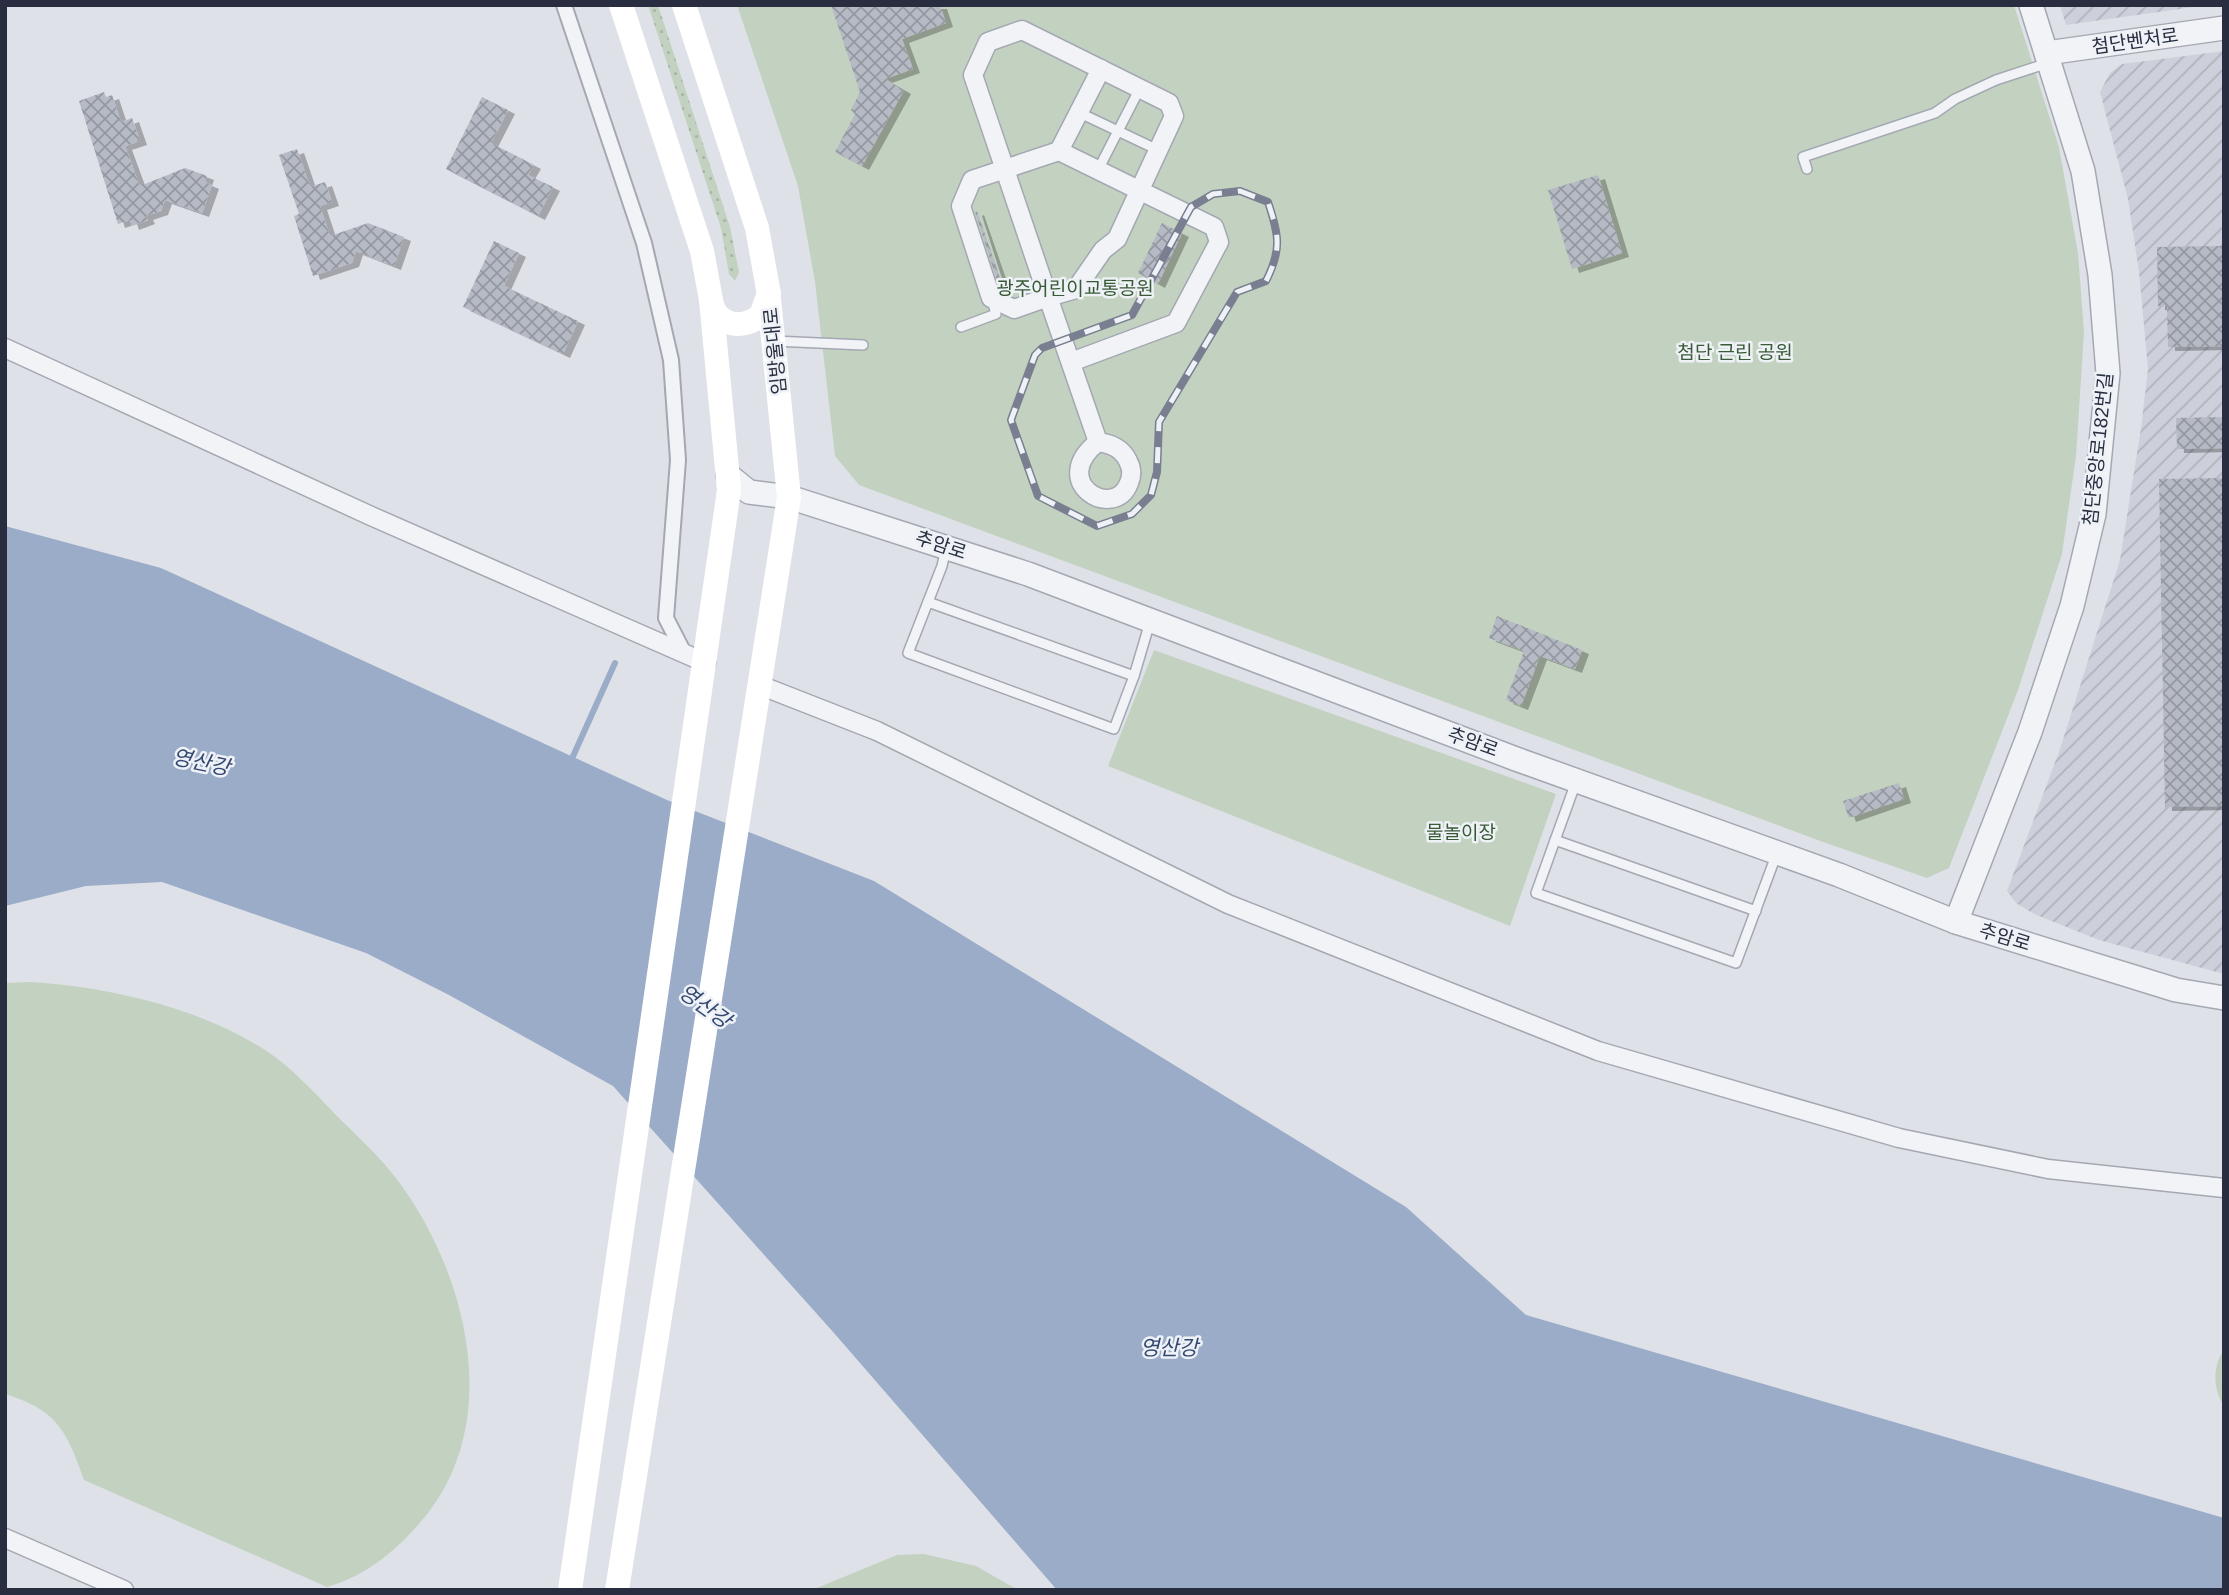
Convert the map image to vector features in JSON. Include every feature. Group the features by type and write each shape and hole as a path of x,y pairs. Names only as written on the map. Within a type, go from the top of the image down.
{"main road":[{"path":"621,5 702,251 713,309 726,322 745,324 761,315 767,307 768,289"},
{"name":"임방울대로","path":"617,1590 789,497 768,289 757,228 684,5"},
{"path":"570,1590 695,658 729,490 711,300"}],"street":[{"path":"564,5 644,243 671,360 678,460 666,618 695,658"},
{"name":"첨단중앙로182번길","path":"1956,922 2035,719 2072,606 2094,514 2108,373 2101,275 2083,171 2031,5"},
{"name":"첨단벤처로","path":"2048,58 2224,28"},
{"path":"1098,442 1048,297 1005,169 973,75 988,42 1023,30 1140,88 1169,103 1174,116 1117,239 1102,250 1076,289 1048,297 1014,309 991,298 961,206 972,180 1005,169 1059,151 1101,69"},
{"path":"1059,151 1214,227 1219,242 1176,323 1071,362"},
{"path":"5,348 371,516 695,658"},
{"name":"추암로","path":"728,475 749,492 789,497 946,547 1777,852 1956,922 2176,990 2224,998"},
{"path":"759,696 877,731 1228,904 1598,1051 1899,1138 2048,1169 2224,1188"},
{"path":"5,1538 124,1590"}],"lane":[{"path":"1807,169 1803,157 1935,113 1955,99 2048,58"},
{"path":"1098,170 1140,88"},
{"path":"1080,113 1158,150"},
{"path":"961,327 996,314 991,298"},
{"path":"774,341 863,345"},
{"path":"946,547 942,566 908,653 1114,729 1150,622"},
{"path":"928,602 1134,676"},
{"path":"1576,780 1536,893 1736,963 1777,852"},
{"path":"1555,840 1756,911"}],"shaded area":[{"path":"2060,5 2208,5 2066,25"},
{"path":"2224,51 2224,974 2099,940 2034,914 2016,903 2007,891 2060,749 2120,560 2148,369 2139,272 2128,199 2100,92 2110,73 2122,64"}],"green space":[{"path":"648,5 658,5 730,227 739,272 735,281 729,274 721,228"},
{"name":"첨단 근린 공원","path":"737,5 2014,5 2059,147 2078,253 2084,332 2076,456 2062,554 2018,690 1949,868 1927,878 1823,842 859,485 835,456 815,282 798,186"},
{"name":"물놀이장","path":"1154,650 1556,794 1510,926 1108,766"},
{"path":"31,982 92,989 154,1002 214,1023 268,1052 286,1065 374,1153 396,1178 420,1215 441,1255 456,1298 466,1343 469,1388 465,1432 451,1474 428,1513 395,1548 357,1575 327,1587 84,1480 72,1448 58,1425 37,1407 5,1394 5,983"},
{"path":"2224,1349 2224,1407 2215,1378 2217,1363"},
{"path":"924,1554 976,1566 1018,1590 812,1590 897,1555"}],"water":[{"name":"영산강","path":"5,526 161,568 667,800 874,881 1406,1207 1526,1315 2224,1518 2224,1590 1057,1590 834,1333 613,1086 449,995 366,953 162,882 86,886 5,906"}],"building":[{"path":"831,5 940,5 946,23 902,39 913,69 885,79 904,90 862,166 835,152 855,114 851,110 860,92"},
{"path":"104,92 106,97 112,95 121,122 132,118 140,141 125,146 139,184 185,168 207,176 205,182 212,185 202,213 165,200 161,211 146,216 148,220 132,226 130,220 118,224 79,101"},
{"path":"482,97 508,110 491,143 534,165 528,175 553,187 538,216 446,169"},
{"path":"297,149 310,187 325,182 332,202 320,206 330,236 368,223 404,237 394,266 356,251 352,263 313,276 294,216 299,214 279,155"},
{"path":"1598,175 1622,253 1572,269 1548,190"},
{"path":"977,211 1005,292 1000,290 975,212"},
{"path":"1162,223 1182,233 1158,284 1138,273"},
{"path":"494,241 519,253 504,286 578,321 563,354 463,307"},
{"path":"2224,246 2224,346 2168,347 2167,306 2158,306 2157,247"},
{"path":"2224,417 2224,448 2177,449 2176,418"},
{"path":"2224,478 2224,806 2165,807 2159,479"},
{"path":"1497,616 1582,650 1575,669 1540,656 1521,706 1506,700 1524,651 1489,638"},
{"path":"1899,783 1904,799 1849,818 1843,801"}],"waterway":[{"path":"570,763 615,663"}],"railway":[{"path":"1240,191 1268,202 1275,224 1275,260 1266,281 1237,292 1159,422 1157,472 1151,495 1132,514 1097,526 1038,496 1011,420 1035,355 1042,348 1132,315 1191,207 1213,194 1240,191"}],"park label":[{"name":"광주어린이교통공원","path":"1075,288"}]}
